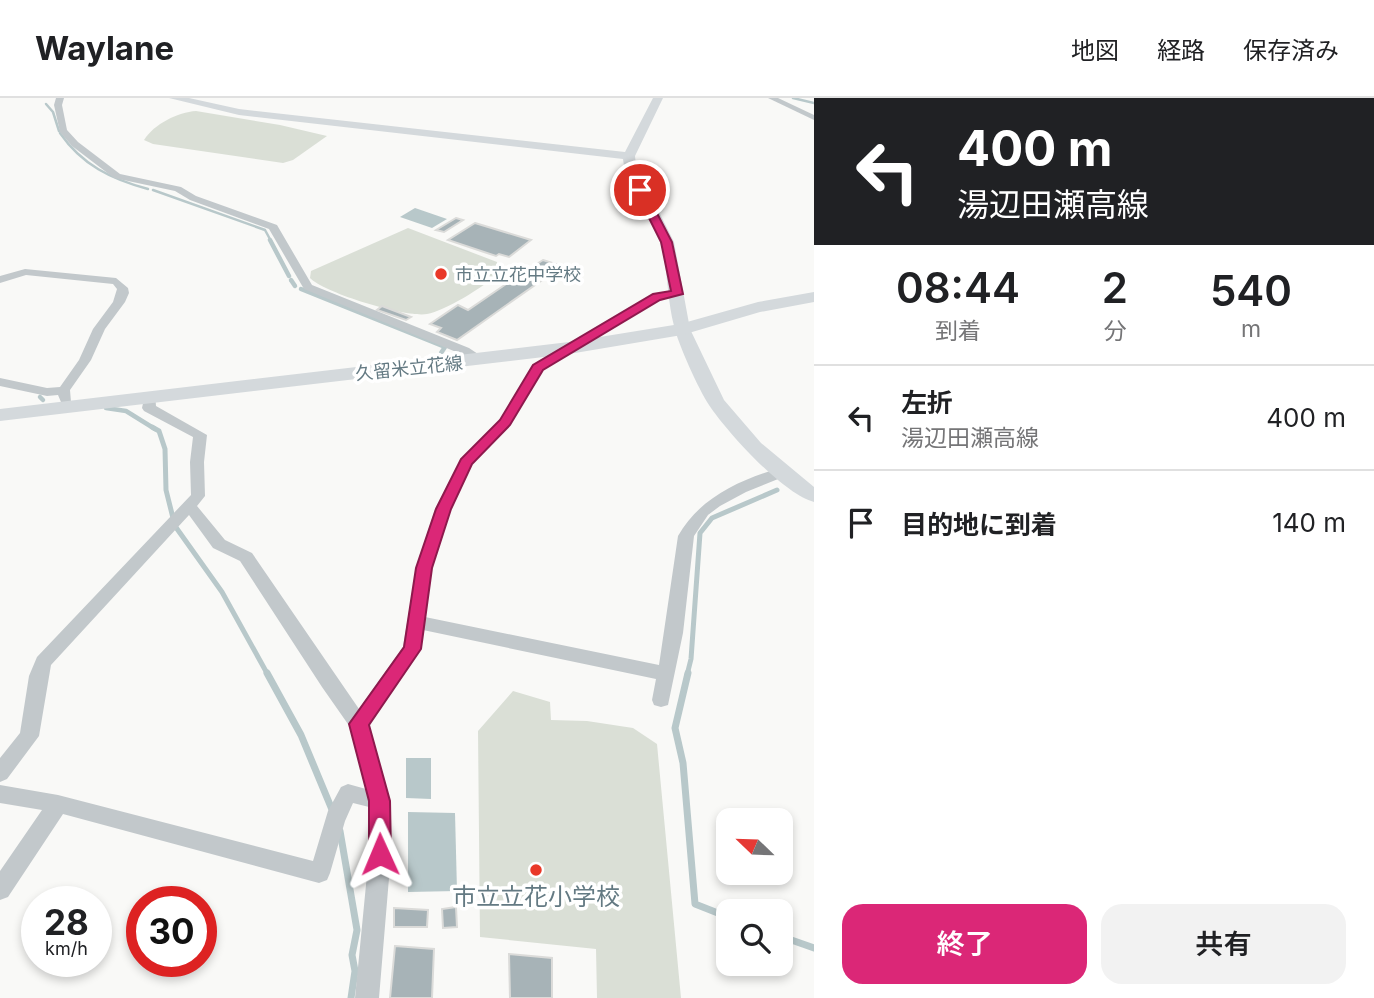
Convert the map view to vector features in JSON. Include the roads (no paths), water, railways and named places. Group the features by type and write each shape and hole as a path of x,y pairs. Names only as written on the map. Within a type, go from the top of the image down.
{"main road":[{"path":"174,98 239,112 629,156"},
{"path":"658,98 629,156 631,176 649,204 667,242 682,329 716,402 754,447 814,496"},
{"name":"久留米立花線","path":"0,415 66,398 150,397 569,348 682,329 758,307 814,297"}],"street":[{"path":"60,98 58,104 63,130 75,144 117,176 178,189 193,198 273,227 308,287 481,360"},
{"path":"772,98 814,118"},
{"path":"0,280 25,272 101,279 116,281 123,293 99,329 66,398 0,382"},
{"path":"359,724 406,662 412,649 424,568 443,509 466,462 505,422 538,368 657,297 678,294"},
{"path":"0,773 29,736 38,676 43,662 198,496 197,462 200,435 149,408 150,397"},
{"path":"661,700 686,537 692,522 717,500 783,472"},
{"path":"190,507 219,544 246,557 359,724 379,801 380,854 367,998"},
{"path":"416,622 666,674"},
{"path":"0,794 58,804 319,873 341,802 348,793 379,801"},
{"path":"0,890 58,804"}],"waterway":[{"path":"793,98 814,103"},
{"path":"46,104 53,112 59,131"},
{"path":"60,133 78,154 98,169 122,181 148,189"},
{"path":"153,190 265,230 271,241"},
{"path":"270,240 289,276"},
{"path":"291,280 295,286"},
{"path":"301,289 445,347 441,353"},
{"path":"40,397 43,400"},
{"path":"106,408 126,411 155,429"},
{"path":"152,427 159,431 165,449 166,490 175,526 222,592 268,675"},
{"path":"687,675 691,659 700,533 712,518 777,490"},
{"path":"267,673 301,735 333,812"},
{"path":"688,673 675,728 683,763 695,904 716,912"},
{"path":"340,831 357,930 352,955 355,971 351,998"},
{"path":"793,941 814,948"}],"place":[{"name":"市立立花中学校","path":"441,274"},
{"name":"市立立花小学校","path":"536,870"}]}
